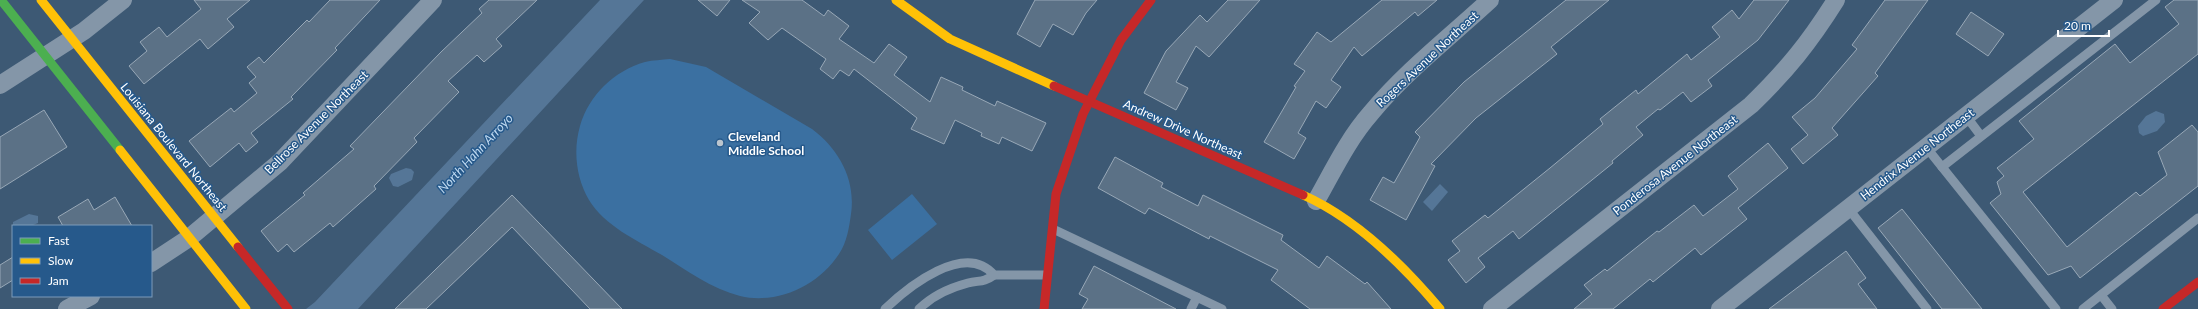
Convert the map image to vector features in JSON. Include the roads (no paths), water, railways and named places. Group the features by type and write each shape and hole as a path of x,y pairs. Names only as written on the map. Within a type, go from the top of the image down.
{"street":[{"path":"1,0 246,309"},
{"name":"Louisiana Boulevard Northeast","path":"41,0 288,309"},
{"path":"0,85 73,39 123,0"},
{"name":"Bellrose Avenue Northeast","path":"152,262 189,238 280,162 433,0"},
{"name":"Andrew Drive Northeast","path":"896,0 950,39 1316,201 1366,234 1396,259 1440,309"},
{"path":"1044,309 1046,275 1056,194 1089,101 1121,40 1151,0"},
{"name":"Rogers Avenue Northeast","path":"1316,201 1353,137 1370,114 1395,86 1490,0"},
{"name":"Ponderosa Avenue Northeast","path":"1492,309 1751,105 1783,75 1811,40 1836,0"},
{"name":"Hendrix Avenue Northeast","path":"1720,309 2114,0"},
{"path":"2163,309 2198,282"},
{"path":"67,309 89,297"}],"lane":[{"path":"1942,167 2156,0"},
{"path":"1966,116 1982,136"},
{"path":"1926,147 2056,309"},
{"path":"1848,208 1927,309"},
{"path":"2083,309 2198,218"},
{"path":"1052,229 1222,309"},
{"path":"885,309 899,295 924,277 942,269 966,262 986,266 994,275"},
{"path":"919,309 939,293 969,282 986,281 994,275 1046,275"},
{"path":"2101,295 2112,309"},
{"path":"1191,309 1197,297"}],"water":[{"name":"North Hahn Arroyo","path":"600,0 644,0 358,309 306,309 315,302"},
{"path":"2156,111 2164,114 2165,122 2157,131 2143,136 2139,133 2138,126 2146,116"},
{"path":"406,168 411,169 414,172 412,180 398,187 393,186 389,178 391,174"},
{"path":"1440,184 1448,192 1432,211 1423,202"},
{"path":"29,214 38,216 38,223 33,225 13,225 13,222"}],"place":[{"name":"Cleveland Middle School","path":"720,143"}]}
